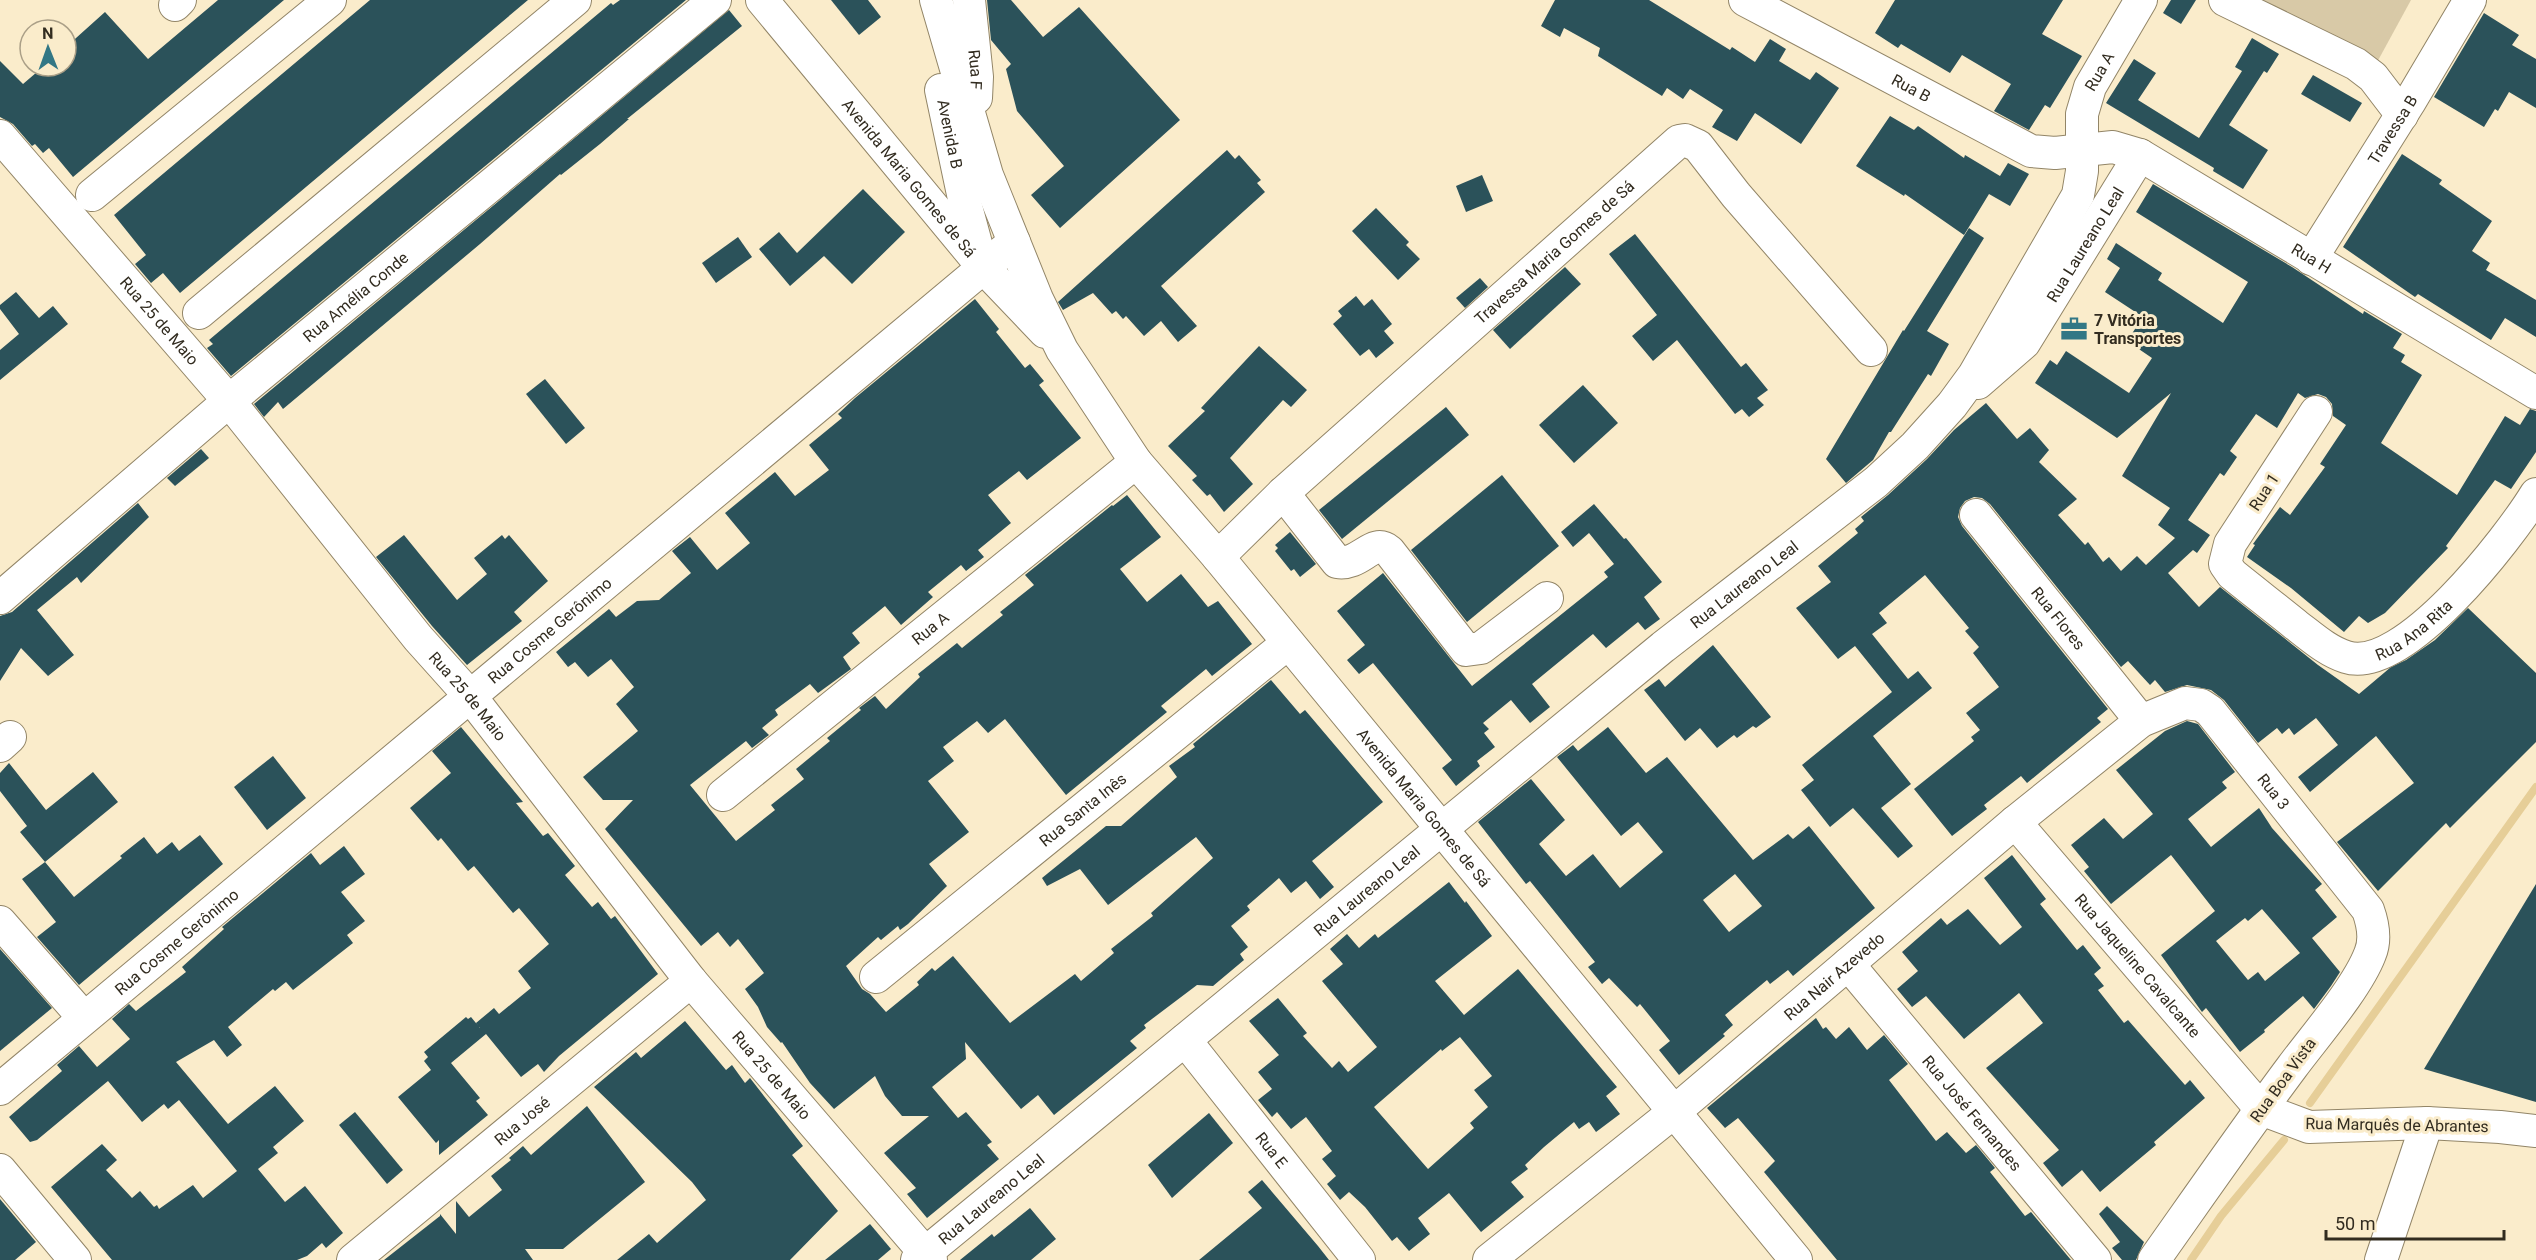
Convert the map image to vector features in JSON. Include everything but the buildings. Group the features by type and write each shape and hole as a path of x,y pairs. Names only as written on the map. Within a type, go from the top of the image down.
{"street":[{"path":"92,195 330,0"},
{"path":"199,313 576,0"},
{"name":"Rua Amélia Conde","path":"0,598 229,400 715,0"},
{"name":"Avenida Maria Gomes de Sá","path":"762,0 983,267 1062,350"},
{"name":"Avenida B","path":"923,0 964,199 983,267"},
{"name":"Avenida B","path":"936,0 975,140 1014,242"},
{"name":"Rua F","path":"969,0 977,77 975,140"},
{"name":"Rua B","path":"1745,0 2031,152 2081,150"},
{"name":"Rua A","path":"2081,150 2082,114 2090,87 2141,0"},
{"path":"2225,0 2356,64 2373,77 2402,114"},
{"name":"Travessa B","path":"2312,259 2470,0"},
{"name":"Travessa Maria Gomes de Sá","path":"1218,557 1283,493 1679,141 1685,140 1698,146 1736,195 1871,350"},
{"name":"Rua H","path":"2081,150 2113,147 2140,156 2536,393"},
{"name":"Rua 25 de Maio","path":"5,150 229,400 418,638 470,696 691,981 924,1258"},
{"name":"Rua Laureano Leal","path":"924,1258 1442,828 1663,647 1876,482 1915,446 1952,405 1974,375 2078,195 2082,171 2081,150"},
{"name":"Rua Laureano Leal","path":"1952,405 2024,344 2140,156"},
{"name":"Avenida Maria Gomes de Sá","path":"1014,242 1062,350 1136,462 1218,557 1796,1260"},
{"name":"Rua Cosme Gerônimo","path":"0,1089 1014,242"},
{"name":"Rua 1","path":"2232,574 2225,564 2230,544 2316,412"},
{"name":"Rua A","path":"723,795 1136,462"},
{"path":"1283,493 1336,562 1354,562 1376,546 1383,546 1389,551 1466,650 1481,648 1547,598"},
{"name":"Rua Ana Rita","path":"2232,574 2329,650 2348,658 2366,659 2380,654 2430,622 2480,571 2523,516 2536,495"},
{"name":"Rua Flores","path":"1976,515 2141,721"},
{"name":"Rua Santa Inês","path":"876,976 1288,643"},
{"name":"Rua Nair Azevedo","path":"1490,1260 1674,1112 2015,822 2141,721 2185,703"},
{"name":"Rua 3","path":"2185,703 2201,705 2210,711 2355,892"},
{"name":"Rua Jaqueline Cavalcante","path":"2015,822 2261,1109"},
{"name":"Rua Boa Vista","path":"2154,1260 2261,1109 2357,980 2371,953 2372,923 2368,910 2355,892"},
{"path":"0,922 84,1018"},
{"name":"Rua José Fernandes","path":"1848,964 2095,1260"},
{"name":"Rua José","path":"352,1260 691,981"},
{"name":"Rua E","path":"1185,1040 1359,1260"},
{"name":"Rua Marquês de Abrantes","path":"2261,1109 2309,1127 2427,1123 2536,1131"},
{"path":"2381,1260 2427,1123"},
{"path":"0,1170 75,1260"}],"shaded area":[{"path":"2254,0 2411,0 2375,66"}],"waterway":[{"path":"2310,1103 2536,787"},
{"path":"2191,1260 2221,1216 2284,1140"}],"place":[{"name":"7 Vitória Transportes","path":"2074,329"}]}
